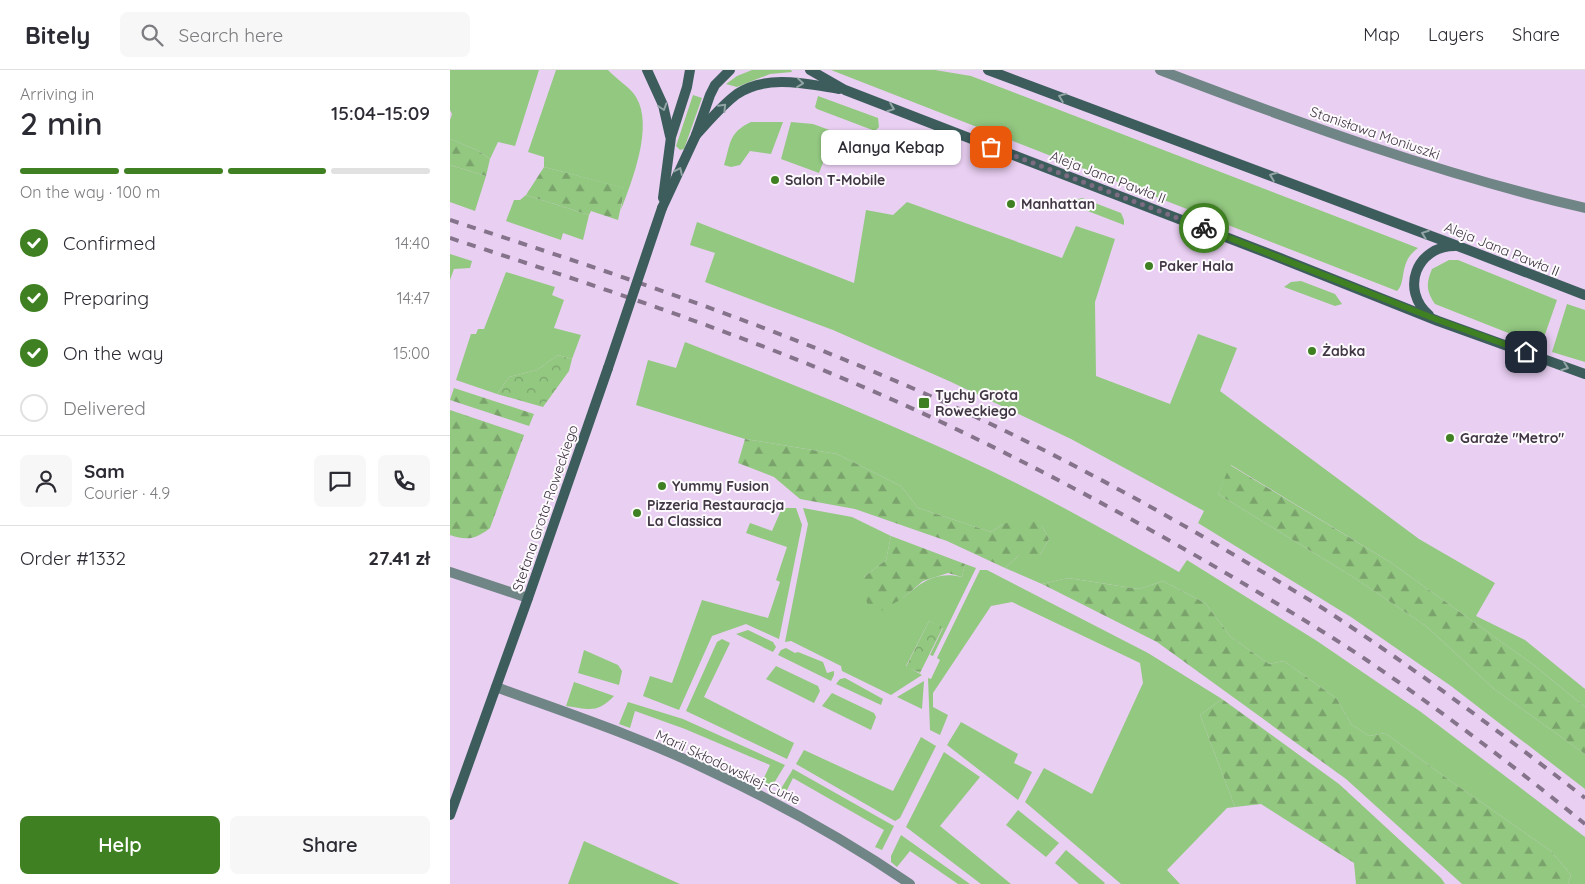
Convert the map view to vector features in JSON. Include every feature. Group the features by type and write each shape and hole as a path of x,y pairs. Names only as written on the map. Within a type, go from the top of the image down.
{"street":[{"path":"647,70 663,105 670,137"},
{"name":"Stefana Grota-Roweckiego","path":"662,208 670,137 687,87 690,70"},
{"name":"Stefana Grota-Roweckiego","path":"450,815 528,598 662,208 696,135 710,94 730,70"},
{"path":"810,70 845,90"},
{"name":"Aleja Jana Pawła II","path":"988,70 1585,295"},
{"name":"Stanisława Moniuszki","path":"1160,70 1366,146 1456,174 1585,208"},
{"path":"696,135 729,101 739,93 755,86 779,81 803,82 845,90"},
{"name":"Aleja Jana Pawła II","path":"845,90 1438,320 1585,374"},
{"path":"1438,320 1425,311 1416,298 1414,287 1416,271 1421,262 1433,252 1448,247 1463,248"},
{"path":"450,572 528,598"},
{"name":"Marii Skłodowskiej-Curie","path":"496,686 669,752 707,769 837,836 910,884"}],"green space":[{"path":"450,70 539,70 515,146 498,142 490,159 477,150 450,139 450,120 452,114 450,110"},
{"path":"556,70 608,70 636,97 641,109 643,123 642,138 631,184 621,210 624,188 544,167 544,157 528,152"},
{"path":"752,70 791,70 792,72 770,74 737,87 726,84 737,76"},
{"path":"831,70 935,70 971,76 1418,248 1412,253 1405,265 1402,282 1397,291"},
{"path":"693,95 702,98 684,149 680,150 676,146"},
{"path":"818,96 878,118 879,127 875,131 817,109 815,107"},
{"path":"751,122 783,122 771,154 750,151 740,165 731,167 724,165 734,135 738,130"},
{"path":"791,122 813,124 835,132 819,173 781,159"},
{"path":"450,139 477,150 490,159 486,176 450,165"},
{"path":"450,165 486,176 475,211 450,202"},
{"path":"544,167 625,188 618,220 591,211 589,215 526,195"},
{"path":"526,195 589,215 583,240 563,233 561,240 506,221 514,200 520,200"},
{"path":"1082,198 1121,213 1124,225 1067,203"},
{"path":"907,202 1062,258 1076,226 1115,239 1095,302 1096,376 1170,404 1198,334 1237,348 1220,391 1419,539 1495,583 1476,616 1525,640 1585,689 1585,707 1535,666 1390,562 1231,465 1218,494 1353,577 1426,626 1494,689 1585,754 1585,789 1451,686 1351,617 1198,523 1204,511 1071,439 949,381 833,330 705,282 715,253 690,245 697,222 854,283 866,210 893,215"},
{"path":"450,254 472,261 470,268 454,269 450,280"},
{"path":"1449,260 1458,260 1557,300 1541,346 1435,304 1429,291 1430,274 1432,269"},
{"path":"506,272 555,287 552,295 564,300 554,328 581,335 572,359 558,355 537,370 509,377 497,394 456,380 471,334 476,334 478,329 484,329"},
{"path":"1301,281 1335,294 1342,304 1335,306 1284,287 1291,282"},
{"path":"1567,304 1585,310 1585,362 1552,352"},
{"path":"685,342 827,399 968,460 1101,528 1179,572 1187,560 1317,641 1421,712 1585,837 1585,884 1568,884 1571,875 1551,851 1385,733 1369,736 1351,724 1337,699 1284,661 1269,664 1231,637 1205,603 1163,581 1139,589 1068,578 1042,584 1005,568 1019,555 1040,555 1049,539 1042,526 1003,524 991,532 918,508 901,486 837,454 745,439 636,405 648,360 676,368"},
{"path":"558,355 572,359 569,371 543,407 497,394 509,377 537,370"},
{"path":"454,388 534,414 529,426 450,400"},
{"path":"450,410 524,435 490,528 480,535 471,538 450,535"},
{"path":"745,439 837,454 901,486 918,508 991,532 1003,524 1030,517 1042,526 1049,539 1040,555 1019,555 1005,568 947,541 855,509 800,499 774,477 738,463"},
{"path":"1230,465 1390,562 1535,666 1585,707 1585,754 1494,689 1426,626 1353,577 1218,494"},
{"path":"782,508 796,508 802,525 779,639 746,624 712,636 679,710 643,696 650,676 672,683 702,600 768,618 780,582 776,580 787,547 746,533 750,523 772,531"},
{"path":"803,508 852,517 891,536 886,560 864,577 903,598 916,587 930,579 944,576 962,577 965,564 976,568 933,656 930,655 943,628 929,621 906,666 922,675 891,695 842,671 841,666 791,641 785,642 808,524"},
{"path":"891,536 965,564 962,577 948,573 923,581 903,598 881,611 869,610 865,595 864,577 886,560"},
{"path":"980,570 987,570 1148,653 1222,699 1200,715 1235,807 1227,808 1167,870 1180,884 1121,884 1025,802 1044,768 1092,794 1143,683 1140,663 1012,602 991,606 933,693 933,707 948,715 940,735 930,730 928,678 931,679 940,660 937,658"},
{"path":"1068,578 1139,589 1163,581 1205,603 1231,637 1269,664 1284,661 1337,699 1351,724 1369,736 1385,733 1551,851 1571,875 1568,884 1462,884 1346,779 1157,642 1042,584"},
{"path":"929,621 943,627 920,673 906,667"},
{"path":"748,630 773,642 776,647 773,652 736,634"},
{"path":"722,639 730,643 704,697 794,743 787,759 686,711 717,642"},
{"path":"786,648 823,662 827,673 834,671 831,681 778,655 781,650"},
{"path":"584,650 618,665 622,671 619,685 578,673"},
{"path":"776,666 818,686 820,691 814,703 766,679"},
{"path":"845,678 883,699 881,705 836,684 840,679"},
{"path":"924,681 922,709 897,697"},
{"path":"574,682 614,696 603,706 597,708 587,709 566,706"},
{"path":"832,693 874,713 876,717 871,730 822,706"},
{"path":"1222,699 1339,784 1441,878 1445,884 1356,884 1354,863 1261,804 1235,807 1200,715"},
{"path":"628,702 683,719 785,765 771,788 761,784 770,765 685,729 635,711 630,728 619,724"},
{"path":"961,722 1018,754 1014,763 1032,772 1018,800 947,745"},
{"path":"921,737 936,746 900,818 895,821 796,764 804,750 893,791"},
{"path":"944,752 980,777 940,826 1011,884 981,884 906,827"},
{"path":"793,769 894,826 882,850 875,847 884,830 793,778 784,796 779,792"},
{"path":"1018,810 1059,843 1046,857 1006,825"},
{"path":"901,835 970,884 958,884 910,851 897,867 891,862 891,856"},
{"path":"584,841 680,884 568,884"},
{"path":"1066,850 1105,883 1079,884 1055,863"}],"railway":[{"path":"450,220 631,280 751,323 928,395 1048,452 1165,515 1324,609 1456,701 1585,798"},
{"path":"450,238 689,319 806,363 922,413 1042,472 1198,557 1352,650 1451,720 1585,824"}],"way so far":[{"path":"991,147 1204,228"}],"place":[{"name":"Alanya Kebap","path":"991,147"},
{"name":"Salon T-Mobile","path":"775,180"},
{"name":"Manhattan","path":"1011,204"},
{"name":"Paker Hala","path":"1149,266"},
{"name":"Żabka","path":"1312,351"},
{"name":"Tychy Grota Roweckiego","path":"924,403"},
{"name":"Garaże \"Metro\"","path":"1450,438"},
{"name":"Yummy Fusion","path":"662,486"},
{"name":"Pizzeria Restauracja La Classica","path":"637,513"}],"route":[{"path":"1204,228 1438,320 1526,352"}]}
